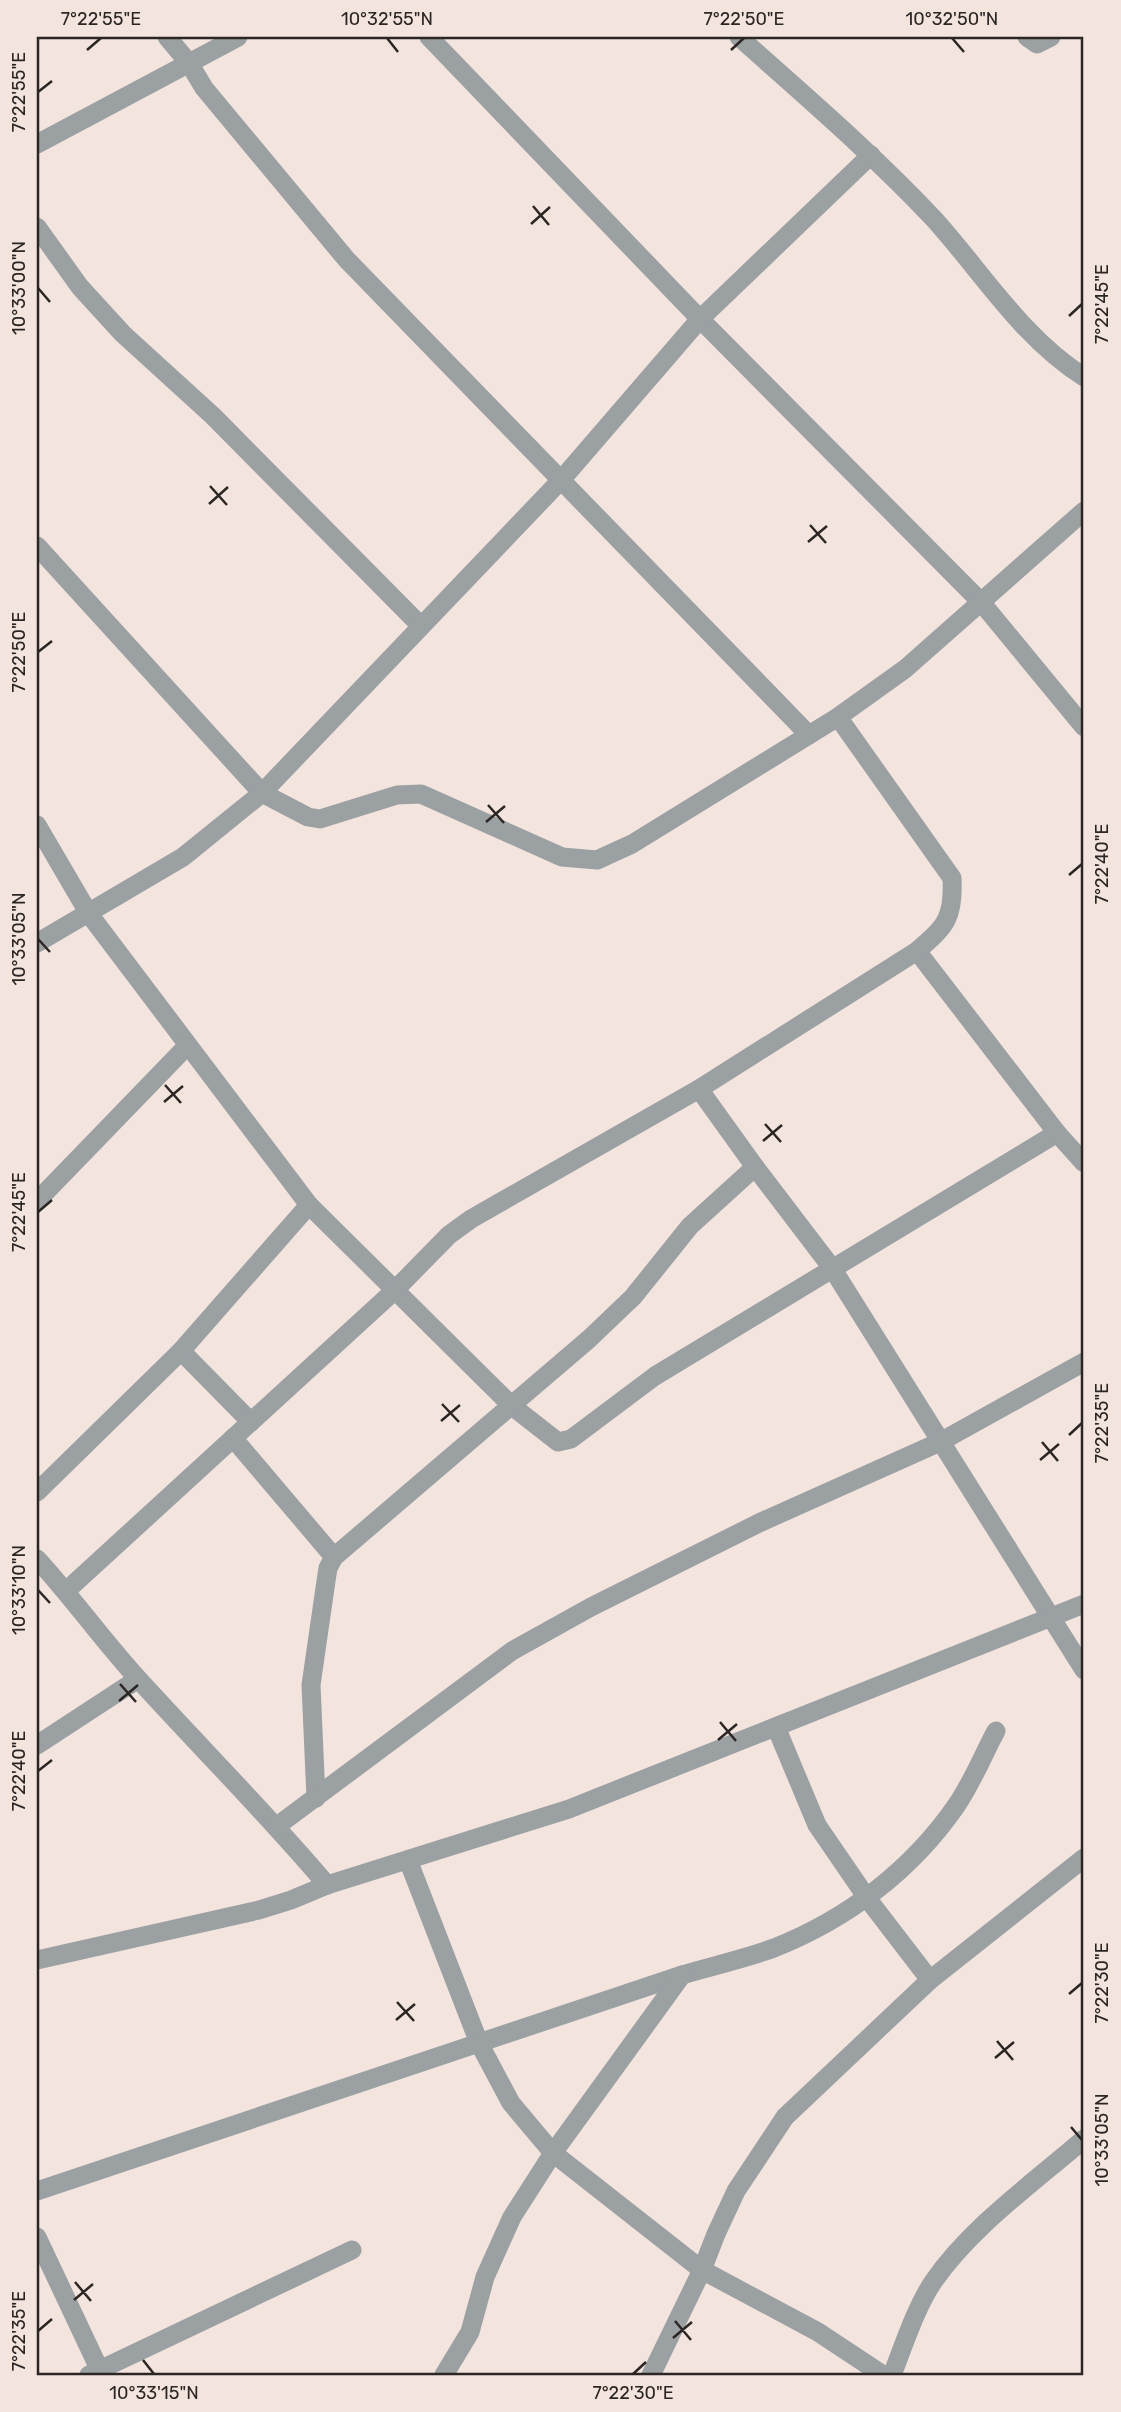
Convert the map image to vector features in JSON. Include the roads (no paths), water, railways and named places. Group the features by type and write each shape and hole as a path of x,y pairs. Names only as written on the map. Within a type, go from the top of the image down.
{"street":[{"path":"167,37 189,63 204,88 347,260 808,735"},
{"path":"37,144 238,37"},
{"path":"429,37 700,319 981,602 1084,727"},
{"path":"739,37 872,155 935,221 1023,326 1084,377"},
{"path":"1027,37 1037,44 1051,37"},
{"path":"37,943 183,857 262,793 562,480 700,319 872,155"},
{"path":"37,227 80,287 123,334 213,416 421,626"},
{"path":"37,545 262,793 308,817 320,819 397,795 421,794 562,857 597,860 632,844 838,717 905,669 1084,511"},
{"path":"66,1591 394,1292 449,1236 471,1219 699,1089 917,951 936,934 948,919 954,903 952,878 838,717"},
{"path":"37,825 89,914 309,1205 512,1406 558,1442 571,1439 655,1376 1057,1133"},
{"path":"917,951 1057,1133 1084,1163"},
{"path":"37,1202 187,1046"},
{"path":"699,1089 832,1268 1084,1670"},
{"path":"316,1798 311,1685 328,1568 334,1557 512,1406 634,1297 690,1226 755,1167"},
{"path":"37,1492 181,1351 309,1205"},
{"path":"181,1351 251,1422"},
{"path":"277,1826 512,1651 591,1607 759,1523 940,1442 1084,1362"},
{"path":"233,1438 334,1557"},
{"path":"37,1559 138,1679 277,1826 327,1885"},
{"path":"37,1960 259,1910 327,1885 569,1809 1084,1604"},
{"path":"37,1745 138,1679"},
{"path":"776,1727 817,1825 867,1898 930,1980"},
{"path":"37,2191 682,1975 771,1948 817,1929 867,1898 914,1859 957,1805 996,1731"},
{"path":"651,2375 702,2270 736,2191 785,2117 930,1980 1084,1858"},
{"path":"408,1860 479,2043 511,2104 553,2153 702,2270 818,2332 883,2375"},
{"path":"444,2375 470,2332 485,2277 512,2217 553,2153 682,1975"},
{"path":"892,2375 932,2284 957,2252 966,2241 1084,2139"},
{"path":"37,2237 97,2374 352,2250"}]}
